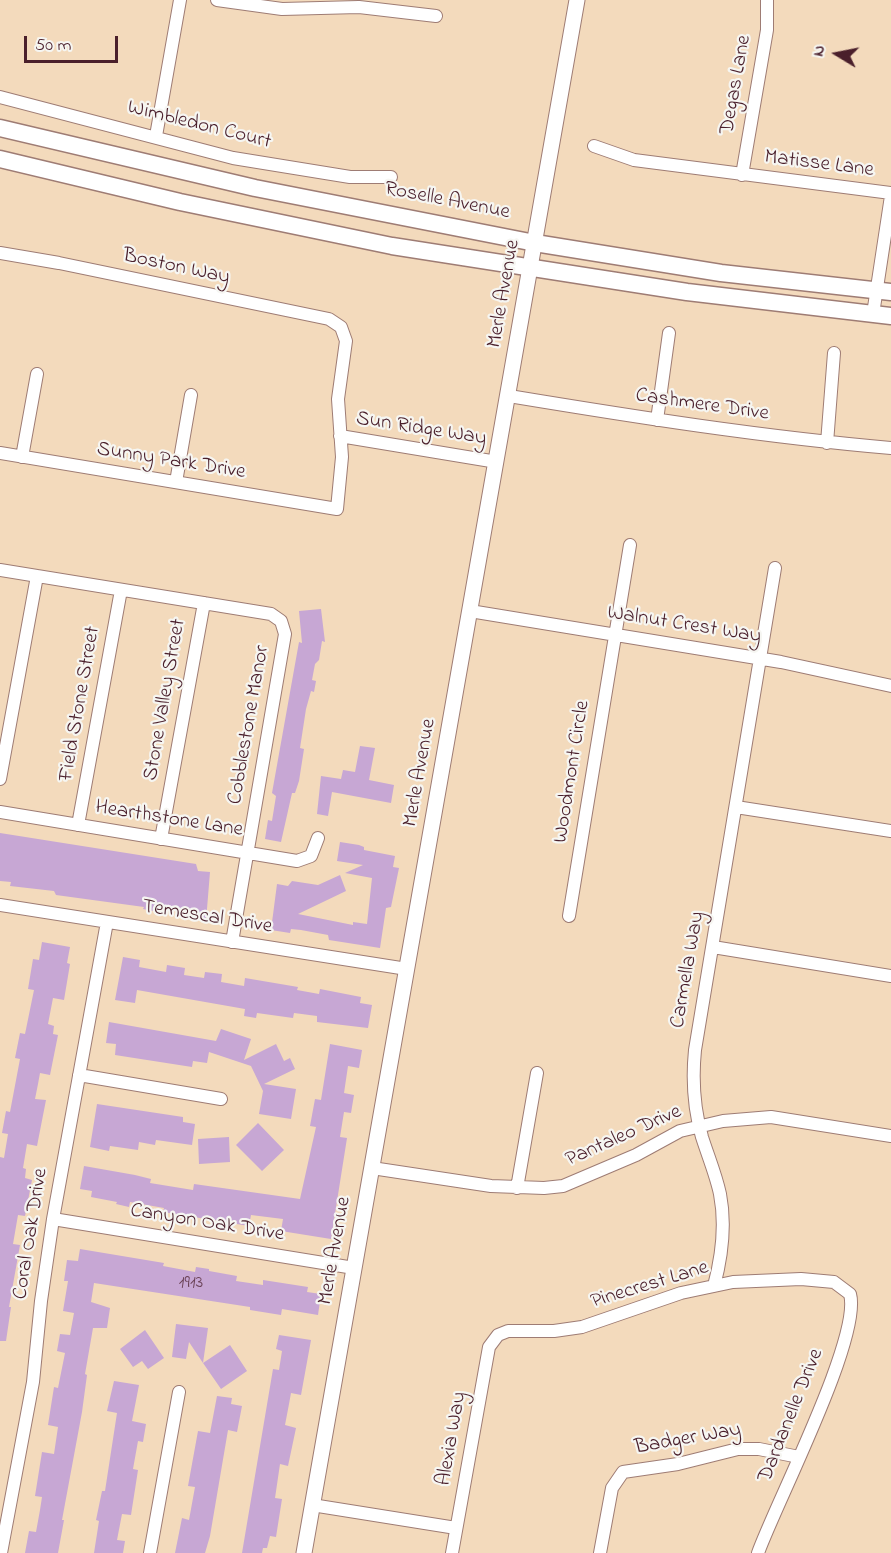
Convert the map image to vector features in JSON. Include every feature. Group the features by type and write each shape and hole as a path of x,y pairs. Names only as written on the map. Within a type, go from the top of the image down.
{"main road":[{"name":"Roselle Avenue","path":"0,128 255,188 535,243 721,273 884,291"},
{"path":"0,159 263,220 392,246 687,292 891,316"}],"street":[{"path":"156,136 180,0"},
{"path":"217,0 282,9 326,4 436,16"},
{"name":"Merle Avenue","path":"304,1553 577,0"},
{"name":"Degas Lane","path":"742,175 767,30 767,0"},
{"name":"Wimbledon Court","path":"0,97 233,158 350,177 391,177"},
{"name":"Matisse Lane","path":"594,146 634,159 891,195"},
{"path":"873,314 884,291 891,195"},
{"name":"Boston Way","path":"0,253 59,263 329,319 341,327 346,341 338,399 340,436"},
{"path":"657,420 669,333"},
{"path":"827,443 834,353"},
{"path":"22,456 37,374"},
{"path":"176,482 191,395"},
{"name":"Cashmere Drive","path":"509,396 657,420 827,443 891,448"},
{"name":"Sun Ridge Way","path":"340,436 497,462"},
{"name":"Sunny Park Drive","path":"0,453 337,509 342,457 340,436"},
{"name":"Woodmont Circle","path":"569,916 630,545"},
{"name":"Carmella Way","path":"714,1286 722,1248 723,1222 715,1174 699,1125 694,1098 694,1060 775,568"},
{"name":"Cobblestone Manor","path":"0,570 270,614 281,621 285,634 232,942"},
{"path":"0,779 37,576"},
{"name":"Field Stone Street","path":"78,825 121,590"},
{"name":"Stone Valley Street","path":"161,839 204,603"},
{"name":"Walnut Crest Way","path":"471,611 761,659 891,686"},
{"path":"736,807 891,831"},
{"name":"Hearthstone Lane","path":"0,812 247,853 303,860 315,850 318,838"},
{"name":"Temescal Drive","path":"0,905 407,969"},
{"name":"Coral Oak Drive","path":"2,1553 33,1382 41,1301 53,1219 107,922"},
{"path":"713,947 891,976"},
{"path":"517,1188 537,1072"},
{"path":"79,1075 221,1099"},
{"name":"Pantaleo Drive","path":"372,1168 517,1188 563,1186 636,1155 680,1131 699,1125 746,1117 771,1117 891,1136"},
{"name":"Canyon Oak Drive","path":"53,1219 354,1268"},
{"name":"Pinecrest Lane","path":"498,1335 508,1331 554,1331 582,1327 681,1293 714,1286 764,1280 801,1279 834,1282 848,1291"},
{"name":"Dardanelle Drive","path":"758,1553 799,1458 836,1362 852,1303 848,1291"},
{"name":"Alexia Way","path":"452,1553 489,1347 498,1335"},
{"path":"150,1553 179,1392"},
{"name":"Badger Way","path":"600,1553 612,1488 619,1475 632,1469 678,1464 738,1449 779,1452 799,1458"},
{"path":"312,1505 456,1528"}],"building":[{"path":"321,609 325,642 322,641 319,660 315,664 312,680 316,681 314,692 311,691 306,709 300,748 304,749 299,781 295,793 292,793 281,842 265,839 268,820 272,821 276,796 272,793 299,642 302,643 299,611"},
{"path":"360,746 375,748 369,780 394,785 391,803 332,792 328,816 317,814 321,776 341,779 343,770 355,772"},
{"path":"0,833 196,864 198,871 210,872 206,921 186,917 187,912 162,907 162,910 153,909 153,911 143,909 144,907 56,895 54,891 10,886 11,882 0,881"},
{"path":"340,842 359,845 364,847 364,850 395,856 393,867 399,868 391,907 386,908 380,948 329,940 328,935 301,930 291,929 290,933 271,930 277,884 288,886 292,881 318,885 340,875 346,891 298,914 353,925 353,922 367,924 372,878 345,873 363,865 337,861"},
{"path":"42,942 70,947 67,963 70,964 64,1000 53,998 48,1024 54,1026 53,1034 58,1035 50,1075 40,1073 35,1099 46,1100 37,1146 27,1144 23,1168 26,1169 25,1178 32,1180 25,1216 18,1215 13,1244 20,1245 9,1307 11,1307 6,1341 0,1341 0,1157 4,1158 8,1134 2,1133 6,1111 10,1112 20,1059 15,1058 20,1033 25,1034 34,990 28,989 33,959 39,960"},
{"path":"123,957 140,960 139,967 166,972 167,965 185,968 184,975 204,978 205,972 222,974 221,982 244,986 245,978 298,987 297,990 319,994 320,989 361,997 360,1003 372,1005 368,1028 317,1022 317,1016 294,1013 293,1018 257,1013 256,1018 244,1016 245,1009 137,990 135,1003 115,1000"},
{"path":"109,1022 216,1041 221,1029 251,1039 244,1060 276,1044 284,1061 290,1058 295,1069 264,1084 296,1089 291,1119 259,1114 263,1091 251,1066 209,1052 207,1063 193,1061 192,1067 115,1055 116,1044 106,1043"},
{"path":"330,1044 362,1050 359,1068 348,1066 344,1093 354,1095 351,1113 344,1112 340,1137 347,1138 331,1239 281,1231 283,1219 251,1215 249,1226 163,1212 164,1208 130,1202 129,1207 91,1197 92,1191 80,1189 84,1166 151,1179 150,1183 193,1190 194,1184 300,1199 316,1127 310,1126 315,1099 321,1100"},
{"path":"97,1104 183,1117 183,1122 195,1124 192,1145 156,1140 155,1145 139,1142 138,1150 110,1146 109,1151 90,1147"},
{"path":"258,1123 284,1150 262,1171 236,1145"},
{"path":"229,1137 230,1162 199,1164 198,1139"},
{"path":"80,1249 164,1263 163,1266 195,1272 196,1267 209,1269 209,1271 237,1276 236,1281 263,1285 263,1280 308,1287 307,1292 321,1294 318,1315 282,1309 281,1315 250,1310 250,1307 94,1283 91,1302 110,1308 107,1328 93,1328 85,1374 87,1375 82,1412 58,1553 25,1553 29,1531 36,1532 40,1510 42,1497 35,1496 42,1452 54,1454 58,1427 48,1425 54,1387 58,1388 65,1353 57,1351 60,1334 70,1335 74,1313 63,1311 68,1281 64,1281 67,1260 78,1261"},
{"path":"176,1324 208,1328 203,1363 189,1342 186,1359 172,1357"},
{"path":"145,1330 164,1358 148,1369 142,1361 133,1367 120,1349"},
{"path":"279,1335 311,1340 301,1395 291,1393 285,1425 296,1428 288,1466 280,1464 275,1498 282,1499 276,1537 270,1536 267,1548 263,1548 262,1553 242,1553 273,1369 279,1370 282,1351 276,1349"},
{"path":"230,1345 247,1371 221,1389 203,1363"},
{"path":"114,1381 139,1385 132,1421 146,1424 143,1442 138,1441 133,1469 138,1470 131,1515 122,1514 117,1540 125,1541 123,1553 94,1553 99,1521 96,1520 102,1491 105,1491 117,1413 107,1411"},
{"path":"217,1396 232,1398 231,1404 242,1406 237,1432 228,1430 210,1536 205,1553 175,1553 182,1518 189,1520 195,1487 188,1486 198,1431 210,1433"}]}
